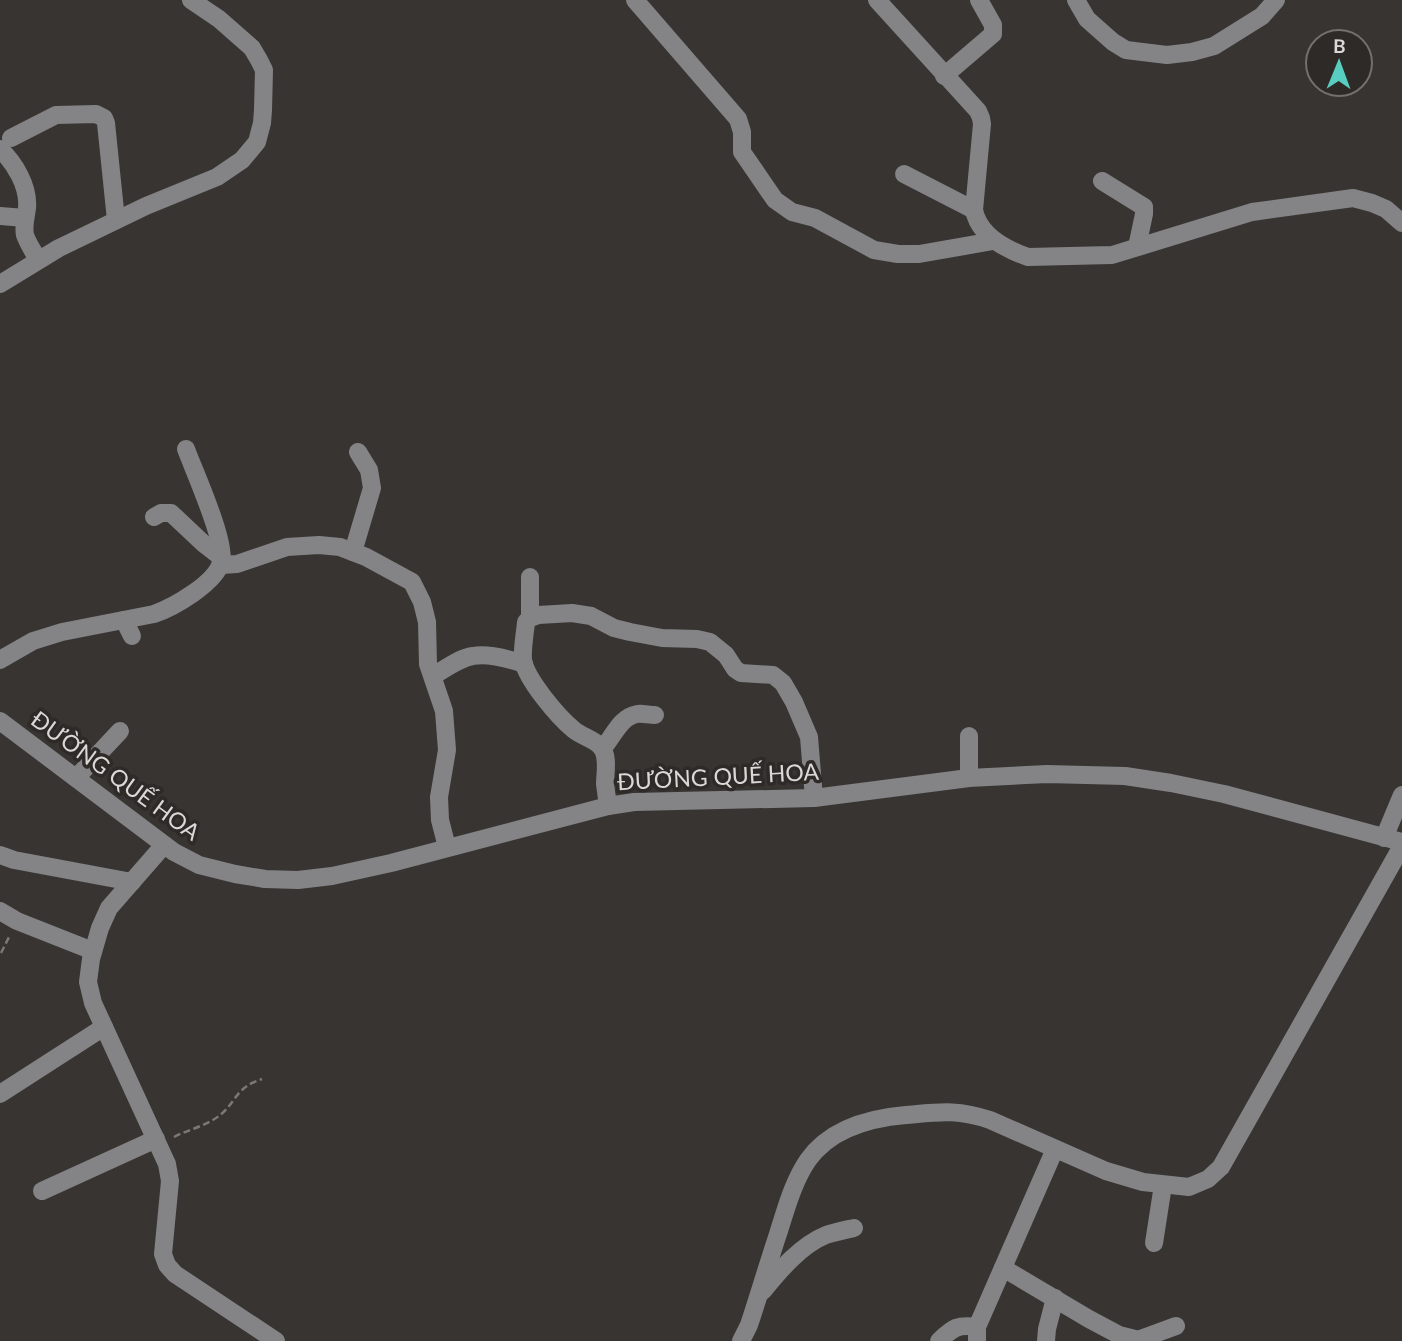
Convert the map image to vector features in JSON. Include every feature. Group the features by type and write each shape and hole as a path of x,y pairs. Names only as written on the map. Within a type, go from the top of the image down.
{"street":[{"path":"0,284 59,248 146,206 217,177 242,160 257,142 263,110 264,70 260,60 252,48 227,26 191,0"},
{"path":"635,0 738,120 742,132 742,152 775,200 792,212 815,218 874,250 898,254 919,254 993,241"},
{"path":"877,0 982,118 981,147 968,207"},
{"path":"944,76 993,34 993,25 979,0"},
{"path":"1076,0 1087,19 1126,50 1167,55 1214,46 1262,16 1276,0"},
{"path":"38,260 26,237 24,225 27,194 6,154 6,143 56,116 96,114 104,118 116,220"},
{"path":"904,174 968,207 993,241 1028,257 1112,255 1252,212 1353,198 1387,209 1402,223"},
{"path":"1102,181 1144,207 1137,247"},
{"path":"0,216 25,218"},
{"path":"0,660 33,641 62,632 128,628 195,593 209,580 222,561 222,549 186,449"},
{"path":"353,552 372,488 369,470 358,453"},
{"path":"154,517 161,513 171,513 222,561 237,564 287,547 340,547 366,557 412,582 422,602 427,622 428,664 444,711 447,750 439,797 440,820 447,847"},
{"path":"530,578 530,618"},
{"path":"603,748 565,723 530,676 523,654 526,622 530,618 594,608 614,628 662,638 710,642 726,655 734,668 741,673 773,675 783,683 809,737 814,798"},
{"path":"433,676 474,656 524,664"},
{"path":"608,806 603,748 624,719 636,714 655,715"},
{"name":"ĐƯỜNG QUẾ HOA","path":"0,721 174,852 199,865 265,879 298,880 332,876 608,806 646,802 814,798 970,778 1046,774 1125,776 1171,783 1224,794 1396,842"},
{"path":"76,778 120,731"},
{"path":"969,736 970,778"},
{"path":"741,1341 749,1325 791,1192 808,1160 825,1142 849,1127 886,1116 951,1111 990,1120 1106,1171 1143,1182 1189,1187 1208,1179 1221,1167 1396,842 1402,795"},
{"path":"164,845 109,908 93,951 88,982 93,1003 167,1164 170,1181 163,1254 167,1265 175,1274 276,1341"},
{"path":"0,855 132,882"},
{"path":"0,911 17,921 93,951"},
{"path":"0,1094 104,1027"},
{"path":"42,1191 157,1142"},
{"path":"939,1341 953,1329 965,1325 977,1334 1055,1149"},
{"path":"1154,1243 1163,1185"},
{"path":"758,1296 785,1266 811,1244 825,1236 854,1228"},
{"path":"1003,1268 1119,1335 1140,1341 1175,1326"},
{"path":"1046,1341 1055,1298"}],"path":[{"path":"157,1142 218,1117 247,1086 262,1079"}]}
